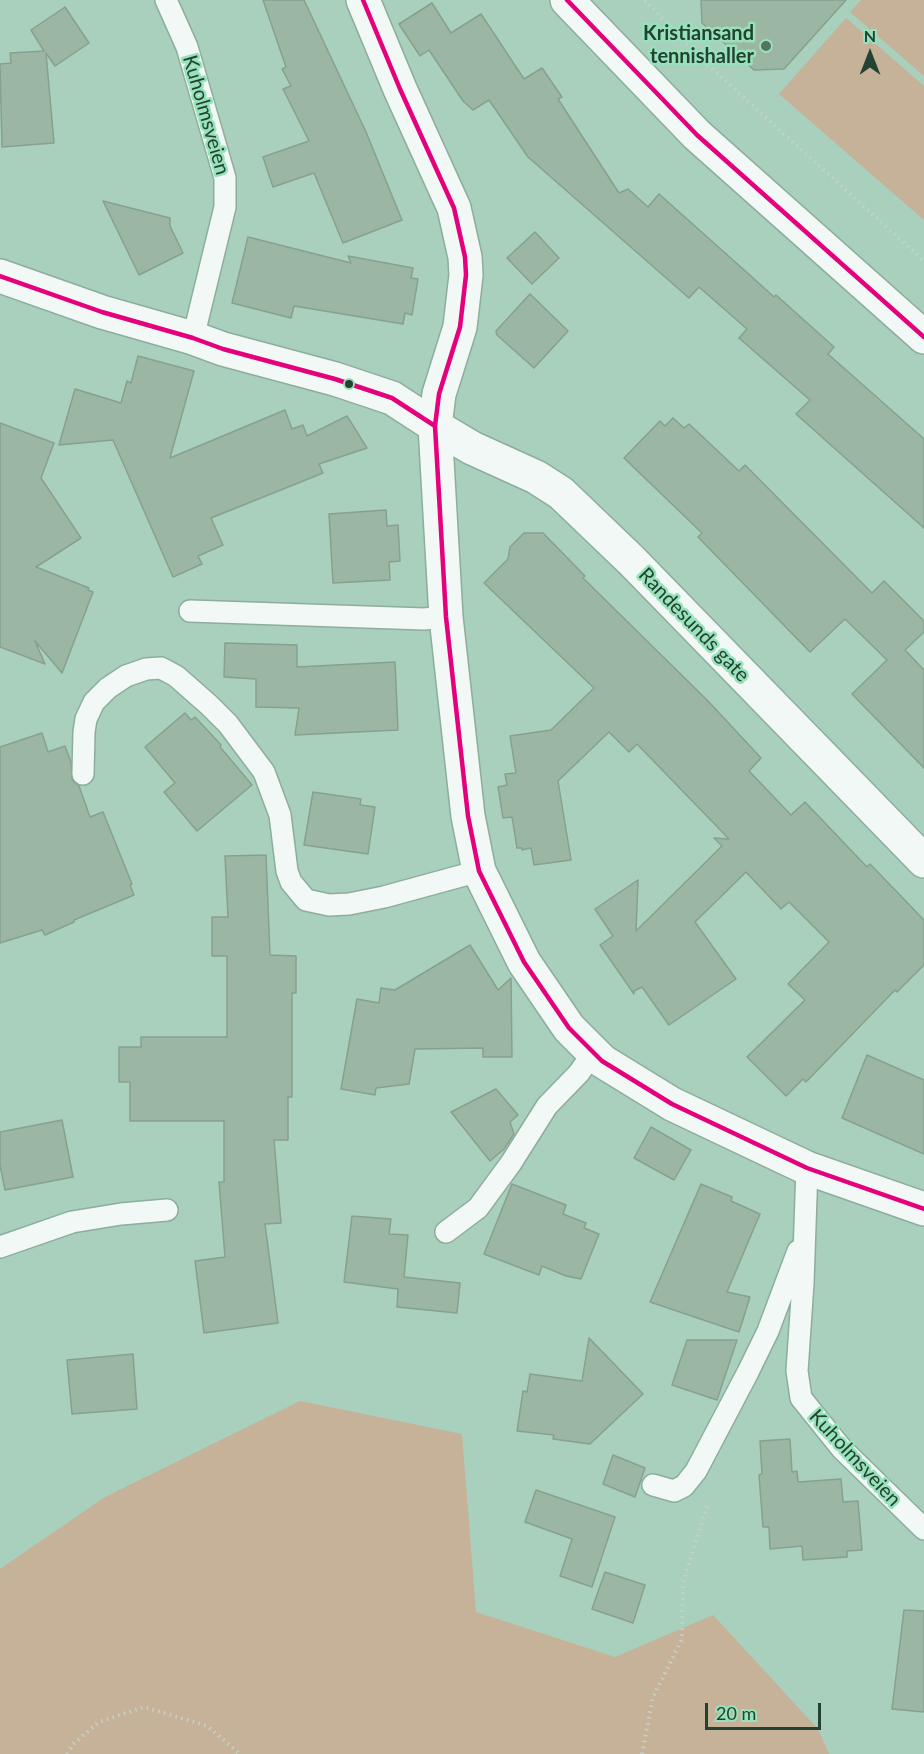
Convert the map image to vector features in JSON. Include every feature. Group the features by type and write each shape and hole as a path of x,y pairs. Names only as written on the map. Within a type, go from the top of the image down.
{"street":[{"path":"363,0 400,90 442,180 461,233 466,275 460,327 439,394 435,426 447,617 468,816 479,872 524,962 569,1028 602,1061 636,1084 672,1104 807,1168 924,1209"},
{"path":"567,0 697,135 924,337"},
{"path":"0,276 102,312 224,349 335,379 392,398 435,426"},
{"name":"Randesunds gate","path":"435,426 472,448 536,477 561,493 633,561 924,861"}],"lane":[{"name":"Kuholmsveien","path":"166,0 187,47 225,178 225,207 193,338"},
{"path":"190,611 390,618 447,617"},
{"path":"83,774 84,732 88,713 94,702 108,688 126,676 146,669 160,668 176,676 216,711 264,772 280,815 291,882 306,900 329,905 349,904 479,872"},
{"path":"446,1232 478,1208 511,1163 547,1106 579,1073 593,1053"},
{"name":"Kuholmsveien","path":"807,1168 797,1371 801,1398 842,1449 924,1529"},
{"path":"0,1247 72,1222 167,1210"},
{"name":"Kuholmsveien","path":"653,1485 674,1491 684,1486 696,1471 768,1331 804,1237"}],"path":[{"path":"645,0 698,56 924,261"},
{"path":"642,1754 653,1697 682,1639 683,1582 708,1508 696,1471"},
{"path":"67,1754 73,1744 99,1722 144,1707 207,1725 240,1754"}],"shaded area":[{"path":"861,0 924,0 924,76 850,12"},
{"path":"846,18 924,86 924,220 779,94"},
{"path":"300,1401 462,1434 476,1612 615,1657 713,1615 818,1729 829,1754 0,1754 0,1569 105,1497"}],"building":[{"path":"263,0 304,0 366,132 402,220 343,243 314,173 273,187 263,157 309,141 283,89 291,86 282,69 286,67"},
{"name":"Kristiansand tennishaller","path":"701,0 846,0 784,69 754,70 702,23"},
{"path":"432,3 451,33 481,14 524,79 542,68 562,97 558,99 619,193 628,189 648,207 659,194 774,297 776,295 834,347 828,354 924,439 924,528 796,414 810,400 739,338 747,329 699,287 689,298 528,157 489,100 473,110 463,101 429,50 420,56 399,24"},
{"path":"65,7 89,43 55,66 46,53 54,143 2,147 0,64 11,63 10,53 44,51 31,30"},
{"path":"103,201 170,218 170,226 183,253 139,275"},
{"path":"535,232 559,258 532,284 507,258"},
{"path":"248,237 351,263 348,256 413,268 411,278 418,279 412,315 405,313 403,324 294,306 291,318 232,303"},
{"path":"530,294 568,331 534,368 497,335 496,331"},
{"path":"138,356 194,371 170,458 285,410 292,429 303,425 307,436 347,416 367,448 319,464 323,473 211,518 223,545 198,556 202,564 173,577 113,440 59,445 75,389 121,403 127,381 131,383"},
{"path":"673,418 684,428 689,424 739,471 745,465 872,593 884,581 924,621 924,632 905,650 924,670 924,768 852,694 887,660 845,619 810,652 698,537 702,533 624,458 660,421 665,426"},
{"path":"0,423 54,443 41,478 81,538 36,567 89,588 88,590 93,592 62,673 35,641 45,664 0,647"},
{"path":"386,510 387,526 398,525 400,561 389,562 390,580 333,583 329,514"},
{"path":"524,533 543,533 585,576 583,578 709,702 761,758 749,771 791,815 805,802 867,867 870,864 924,920 924,965 897,992 895,990 806,1082 803,1079 786,1096 747,1057 805,1000 788,984 829,942 789,902 781,909 746,872 695,922 736,979 669,1025 642,987 634,991 634,994 600,945 613,936 595,909 638,880 636,931 722,846 714,838 729,839 637,744 629,752 609,732 558,781 571,860 534,865 531,848 522,850 522,848 517,848 512,817 503,818 498,787 507,785 505,774 516,773 510,736 551,730 594,688 484,583 508,559 510,547"},
{"path":"225,643 297,645 297,667 395,662 398,730 295,735 299,708 256,707 256,679 224,677"},
{"path":"185,713 191,720 195,717 221,745 220,747 252,785 197,831 164,792 175,783 145,747"},
{"path":"42,733 48,752 65,746 71,762 72,780 79,786 90,817 103,812 132,884 130,885 134,895 45,935 42,930 0,943 0,747"},
{"path":"313,792 361,799 360,805 375,807 368,854 304,845"},
{"path":"266,855 270,955 296,956 296,993 292,993 292,1097 288,1097 288,1140 274,1140 281,1223 265,1224 278,1323 204,1333 195,1261 225,1257 219,1182 224,1182 224,1121 130,1121 130,1082 119,1082 119,1047 141,1047 141,1037 227,1037 227,956 212,956 212,917 228,917 225,856"},
{"path":"470,945 498,990 511,978 512,1057 483,1057 483,1048 415,1049 409,1084 376,1088 375,1095 341,1089 357,999 379,1003 381,988 395,990"},
{"path":"867,1055 924,1080 924,1154 842,1118"},
{"path":"496,1089 518,1115 510,1122 514,1134 504,1149 490,1161 451,1112"},
{"path":"62,1120 73,1177 5,1190 0,1165 0,1132"},
{"path":"651,1127 691,1150 674,1180 634,1158"},
{"path":"512,1184 566,1205 563,1214 586,1223 584,1228 599,1234 581,1279 566,1276 542,1266 539,1275 484,1254"},
{"path":"701,1184 732,1197 731,1201 760,1214 727,1292 750,1297 739,1332 650,1302"},
{"path":"352,1216 391,1219 389,1234 408,1235 404,1277 460,1283 457,1313 397,1307 398,1289 344,1282"},
{"path":"589,1338 643,1394 590,1444 553,1439 554,1435 517,1431 523,1391 527,1392 530,1374 582,1381"},
{"path":"687,1340 737,1340 717,1400 672,1385"},
{"path":"133,1354 137,1409 72,1414 67,1360"},
{"path":"790,1439 792,1472 797,1471 798,1482 841,1479 843,1502 858,1501 862,1550 847,1551 847,1557 803,1560 802,1546 770,1549 769,1527 763,1527 759,1475 762,1474 760,1441"},
{"path":"613,1455 645,1468 635,1497 603,1484"},
{"path":"536,1490 615,1517 592,1587 560,1576 572,1539 525,1522"},
{"path":"605,1572 645,1585 633,1623 592,1609"},
{"path":"904,1610 924,1611 924,1712 892,1709"}],"transit line":[{"path":"363,0 454,208 465,257 466,275 460,327 439,394 435,426 446,617 468,816 479,871 524,962 569,1028 602,1061 672,1104 807,1168 924,1209"},
{"path":"567,0 697,135 924,337"},
{"path":"0,276 102,312 223,349 335,379 392,398 435,426"}],"place":[{"name":"Kristiansand tennishaller","path":"766,46"}]}
